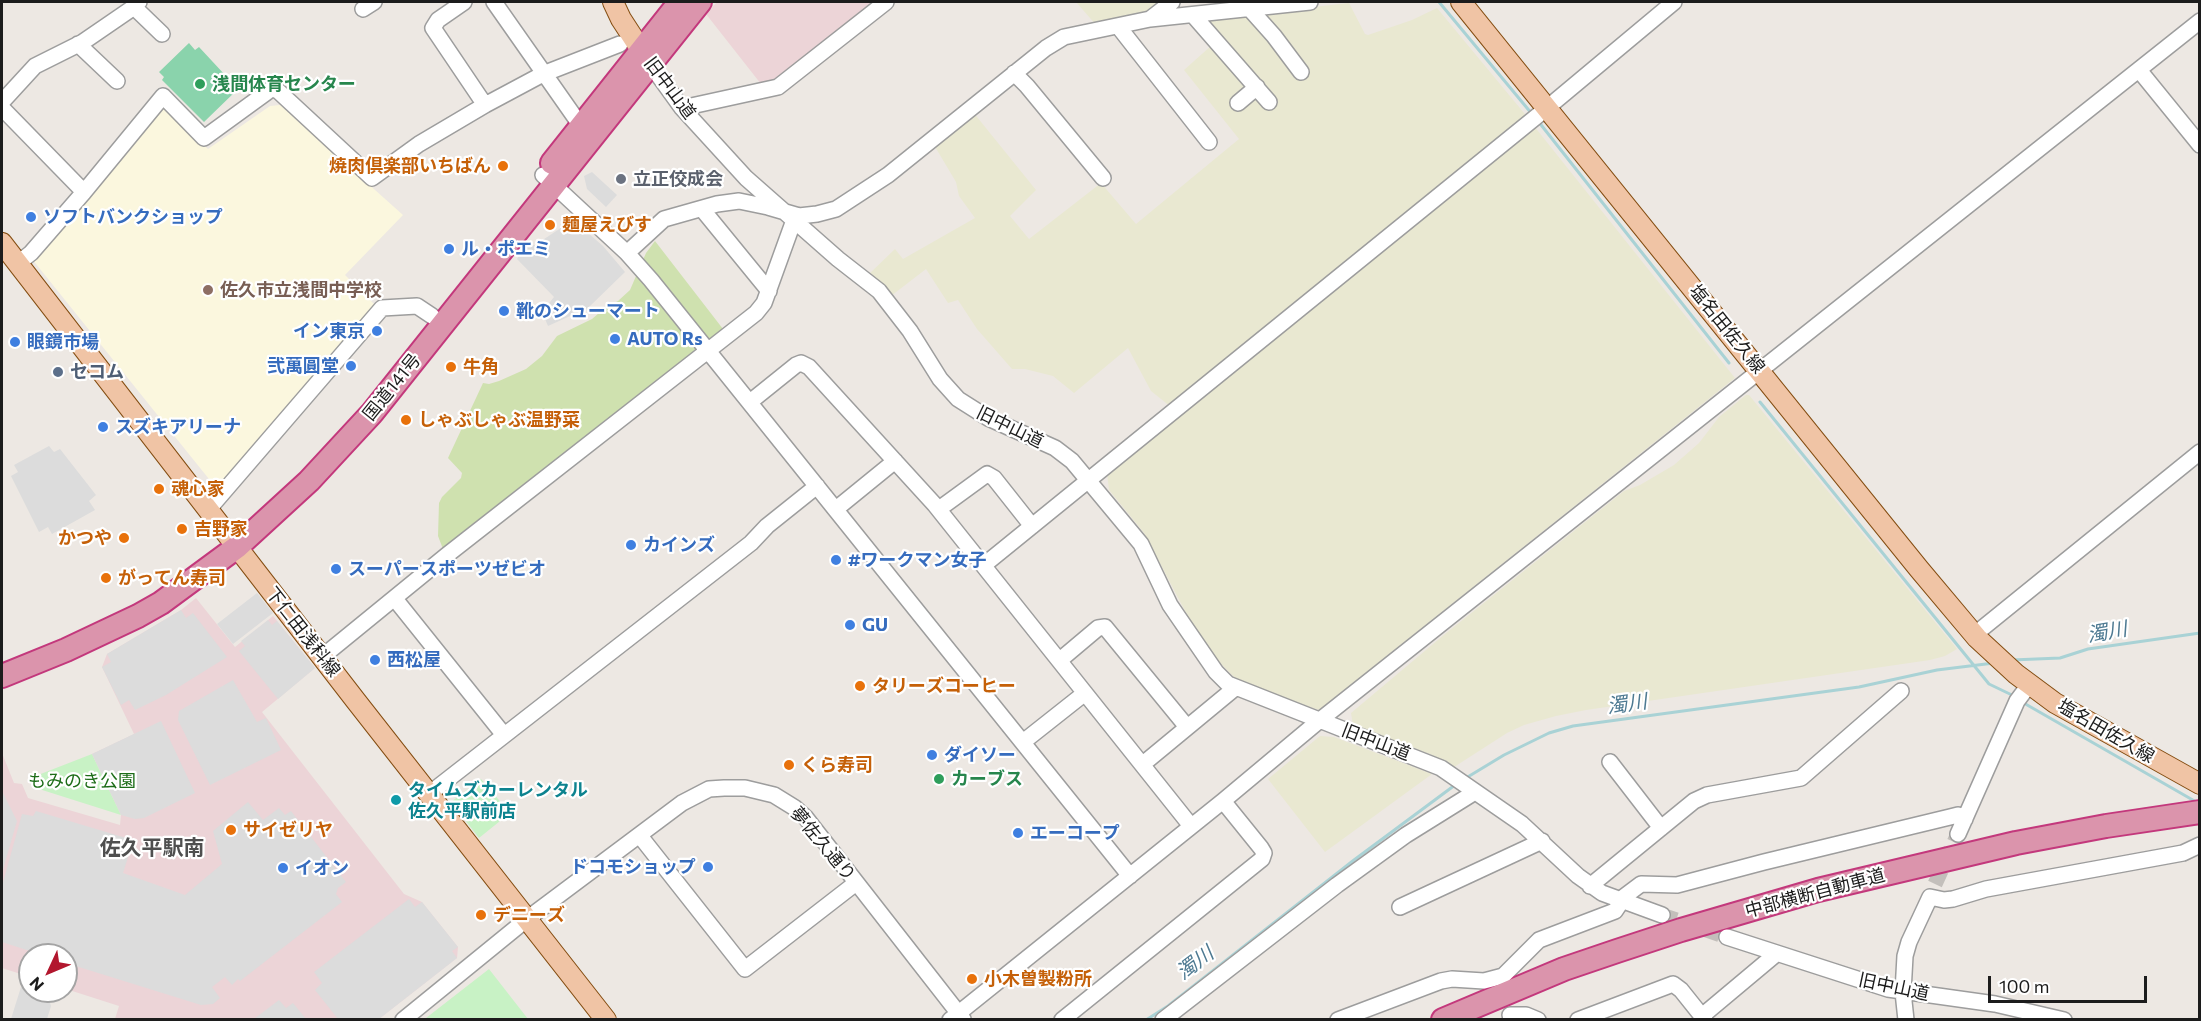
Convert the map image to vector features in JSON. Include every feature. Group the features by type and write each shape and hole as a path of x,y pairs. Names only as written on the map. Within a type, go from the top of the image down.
{"highway":[{"name":"国道141号","path":"2,660 102,618 145,596 279,511 347,442 548,180 646,58 680,2"},
{"name":"国道141号","path":"2,676 66,650 161,603 233,542 335,433 548,180 581,126 700,2"},
{"name":"中部横断自動車道","path":"1443,1020 1564,969 1681,930 1818,890 2016,843 2198,812"}],"main road":[{"name":"旧中山道","path":"613,2 646,58"},
{"name":"塩名田佐久線","path":"1461,2 1538,115 1760,370 1911,560 1974,635 1994,655 2020,689 2055,702 2199,784"},
{"name":"下仁田浅科線","path":"2,243 606,1020"}],"street":[{"path":"464,2 438,20 433,28 485,105"},
{"path":"494,2 581,126"},
{"path":"682,108 778,87 886,2"},
{"path":"1150,20 1172,2"},
{"path":"627,254 664,219 723,203 739,201 768,207 791,217 836,209 897,168 1014,73 1055,41 1064,37 1150,20 1310,2"},
{"path":"984,565 1674,2"},
{"path":"2,102 35,66 78,44 137,4 162,34"},
{"path":"1249,8 1274,36 1293,68"},
{"path":"1193,15 1269,102"},
{"path":"957,1018 1320,720 2199,21"},
{"path":"1118,26 1169,101 1209,142"},
{"path":"78,44 117,81"},
{"path":"17,264 31,253 163,96 204,138 270,90 276,89 372,178 419,144 485,105 543,74 620,45"},
{"name":"旧中山道","path":"646,58 682,108 746,178 838,259 879,291 910,331 940,380 958,399 988,418 1055,448 1072,461 1141,544 1170,604 1183,625 1216,672 1228,684 1430,763 1474,791"},
{"path":"2139,70 2199,145"},
{"path":"1014,73 1028,86 1103,178"},
{"path":"1238,103 1257,87"},
{"path":"2,108 84,192"},
{"path":"548,180 627,254 651,280 1130,876"},
{"path":"702,209 769,291"},
{"path":"322,657 447,555 762,308 791,217"},
{"path":"208,510 382,308 417,306 432,316"},
{"path":"750,402 796,365 805,364 939,509 1191,826"},
{"path":"1974,635 2199,452"},
{"path":"836,509 895,461"},
{"path":"939,509 987,474 994,478 1032,526"},
{"path":"429,794 751,543 767,526 817,486"},
{"path":"395,599 504,735"},
{"path":"1060,660 1098,628 1106,627 1187,727"},
{"path":"1143,764 1235,688"},
{"path":"1958,834 2020,689"},
{"path":"1590,886 1694,801 1707,795 1801,778 1901,690"},
{"path":"1023,742 1085,693"},
{"path":"1612,772 1661,828"},
{"name":"夢佐久通り","path":"403,1020 528,920 682,803 709,789 745,788 783,800 806,818 957,1018"},
{"path":"1163,1020 1345,879 1406,835 1474,791 1522,824 1590,886 1622,902 1662,915"},
{"path":"1062,1020 1262,859 1264,853 1261,848 1223,801"},
{"path":"1338,1020 1441,981 1452,979 1496,982 1539,940 1615,911 1641,884 1677,885 1764,861 1958,815 1965,819"},
{"path":"640,836 745,969 856,883"},
{"path":"1400,907 1542,841"},
{"path":"1906,1020 1903,992 1905,956 1933,890 1937,900 1953,899 1986,889 2182,853 2199,845"},
{"name":"旧中山道","path":"1727,937 1827,971 1903,992 1995,1004 2064,1020"},
{"path":"1578,1020 1673,984 1681,990 1703,1018 1776,954"},
{"path":"1503,1014 1526,1015 1538,1020"}],"shaded area":[{"path":"717,2 877,2 780,80 761,84 706,14"},
{"name":"佐久市立浅間中学校","path":"280,105 403,215 345,275 375,305 217,489 32,259 163,106 208,149 270,106"},
{"path":"592,172 617,195 606,207 587,189 584,176"},
{"path":"573,220 603,246 625,272 588,308 548,326 542,312 554,297 517,259 526,245 535,245"},
{"path":"49,446 54,452 60,449 96,495 89,501 95,510 52,534 48,527 39,532 11,476 18,472 14,465"},
{"path":"257,593 273,613 233,644 217,624"},
{"path":"196,598 235,647 273,616 315,668 262,712 404,894 422,902 458,947 457,958 379,1019 115,1019 119,1006 78,993 78,943 18,943 18,973 2,968 2,753 14,783 22,784 28,798 120,825 121,815 92,754 134,734 102,667 107,654 181,610"},
{"path":"181,610 186,618 193,613 227,657 166,695 135,710 129,700 121,705 102,667 111,662 107,654"},
{"path":"268,620 272,625 277,621 315,668 278,699 239,651 245,646 241,641"},
{"path":"233,680 257,722 266,718 281,750 210,785 178,720 179,711"},
{"path":"161,721 195,793 144,818 135,819 121,815 92,754"},
{"path":"2,791 17,821 2,873"},
{"path":"248,802 263,820 279,808 285,815 291,811 346,882 338,888 336,894 342,902 240,981 238,979 232,985 225,977 212,987 220,998 213,1004 201,1005 78,967 78,943 18,943 18,947 2,942 2,886 22,814 33,816 36,811 126,838 123,845 131,848 123,873 185,895 222,864 213,831"},
{"path":"409,899 415,907 422,902 458,947 452,951 457,958 379,1019 338,1019 315,990 322,983 314,972"},
{"path":"18,997 18,1003 50,1003 47,1019 11,1019"},
{"path":"279,1000 286,1008 293,1003 306,1019 254,1019"}],"green space":[{"path":"1076,2 1165,2 1152,12 1097,26"},
{"path":"1349,3 1365,34 1368,35 1412,20 1437,8 1529,119 1171,407 1151,391 1128,348 1074,393 1053,376 1025,369 1012,369 977,329 958,300 948,303 926,269 891,296 868,275 895,249 903,259 975,218 959,196 956,182 934,145 973,112 1036,190 1010,216 1029,239 1101,183 1136,224 1239,139 1184,70 1221,37 1206,19"},
{"name":"浅間体育センター","path":"189,43 195,50 199,47 238,89 204,122 162,80 164,77 159,72"},
{"path":"1534,126 1735,378 1319,710 1240,683 1222,665 1195,630 1144,533 1109,490 1107,473"},
{"path":"655,241 723,329 443,549 438,536 439,503 461,478 462,473 448,458 483,383 499,381 526,369 542,356 557,336 592,319 606,307 618,301 630,290 646,253"},
{"path":"1749,395 1957,649 1945,656 1930,660 1556,716 1524,725 1507,733 1451,769 1432,755 1353,725 1351,713 1445,634 1624,491 1640,485 1674,465 1699,443 1719,417"},
{"path":"1320,736 1334,737 1432,774 1325,852 1268,779"},
{"name":"もみのき公園","path":"92,754 121,815 39,789 35,780 38,775"},
{"path":"481,779 510,813 479,838 451,802"},
{"path":"489,969 528,1019 425,1019 426,1018"}],"waterway":[{"path":"1439,2 1532,114"},
{"path":"1538,121 1729,363"},
{"path":"1760,402 1989,684 2014,696"},
{"name":"濁川","path":"2012,660 2060,658 2088,649 2200,633"},
{"name":"濁川","path":"1466,778 1504,755 1549,733 1573,726 1859,687 1937,670 1994,663"},
{"path":"2022,702 2198,803"},
{"name":"濁川","path":"1146,1020 1168,1006 1354,860 1455,785"}],"tunnel":[{"path":"1935,884 1958,834"},
{"path":"1662,915 1727,937"}],"place":[{"name":"浅間体育センター","path":"200,84"},
{"name":"焼肉倶楽部いちばん","path":"503,166"},
{"name":"立正佼成会","path":"621,179"},
{"name":"ソフトバンクショップ","path":"31,217"},
{"name":"麺屋えびす","path":"550,225"},
{"name":"ル・ポエミ","path":"449,249"},
{"name":"佐久市立浅間中学校","path":"208,290"},
{"name":"靴のシューマート","path":"504,311"},
{"name":"イン東京","path":"377,331"},
{"name":"AUTO Rs","path":"615,339"},
{"name":"眼鏡市場","path":"15,342"},
{"name":"弐萬圓堂","path":"351,366"},
{"name":"牛角","path":"451,367"},
{"name":"セコム","path":"58,372"},
{"name":"しゃぶしゃぶ温野菜","path":"406,420"},
{"name":"スズキアリーナ","path":"103,427"},
{"name":"魂心家","path":"159,489"},
{"name":"吉野家","path":"182,529"},
{"name":"かつや","path":"124,538"},
{"name":"カインズ","path":"631,545"},
{"name":"#ワークマン女子","path":"836,560"},
{"name":"スーパースポーツゼビオ","path":"336,569"},
{"name":"がってん寿司","path":"106,578"},
{"name":"GU","path":"850,625"},
{"name":"西松屋","path":"375,660"},
{"name":"タリーズコーヒー","path":"860,686"},
{"name":"ダイソー","path":"932,755"},
{"name":"くら寿司","path":"789,765"},
{"name":"カーブス","path":"939,779"},
{"name":"タイムズカーレンタル 佐久平駅前店","path":"396,800"},
{"name":"サイゼリヤ","path":"231,830"},
{"name":"エーコープ","path":"1018,833"},
{"name":"ドコモショップ","path":"708,867"},
{"name":"イオン","path":"283,868"},
{"name":"デニーズ","path":"481,915"},
{"name":"小木曽製粉所","path":"972,979"}],"district":[{"name":"佐久平駅南","path":"152,848"}]}
